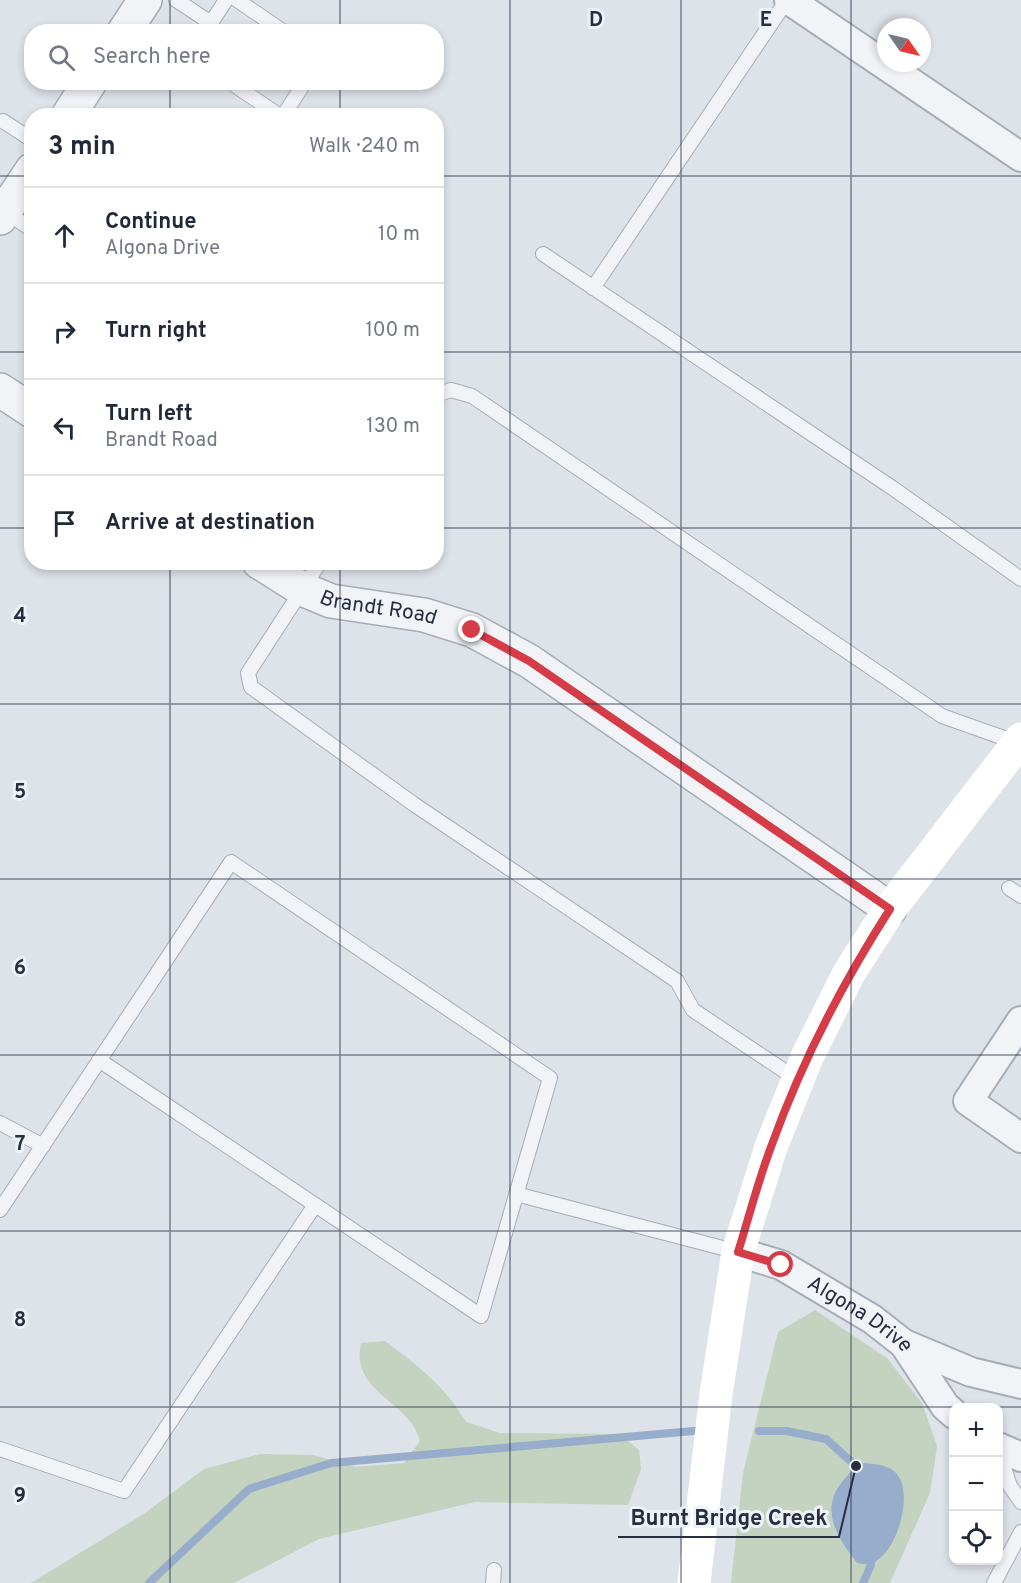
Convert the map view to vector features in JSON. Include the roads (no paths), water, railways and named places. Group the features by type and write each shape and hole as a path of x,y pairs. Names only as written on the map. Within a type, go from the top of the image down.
{"main road":[{"path":"694,1583 716,1394 738,1252 771,1147 798,1080 849,973 890,909 1020,741"}],"street":[{"path":"129,24 145,0"},
{"path":"788,0 1021,157"},
{"path":"73,108 85,90"},
{"path":"0,390 24,406"},
{"name":"Brandt Road","path":"289,570 311,576 331,601 352,606 424,615 472,630 519,656 890,909"},
{"path":"1021,1021 968,1101 1021,1138"},
{"name":"Algona Drive","path":"738,1252 781,1265 872,1319 904,1344 949,1409"},
{"path":"904,1344 971,1372 1021,1384"},
{"path":"1003,1450 1021,1457"}],"lane":[{"path":"176,0 204,24"},
{"path":"210,24 226,0"},
{"path":"237,0 272,24"},
{"path":"593,288 788,0"},
{"path":"243,90 270,108"},
{"path":"287,108 300,90"},
{"path":"3,121 24,135"},
{"path":"12,196 24,216"},
{"path":"543,254 894,489 1021,579"},
{"path":"444,392 451,390 472,396 942,716 1020,741"},
{"path":"311,576 248,673 250,687 415,805 677,981 693,1010 798,1080"},
{"path":"0,1210 99,1060 231,862 550,1078 481,1316 99,1060"},
{"path":"1009,888 1021,896"},
{"path":"0,1123 43,1146"},
{"path":"516,1194 738,1252"},
{"path":"0,1449 124,1491 315,1205"},
{"path":"1002,1457 1010,1486 1021,1502"},
{"path":"994,1583 1021,1532"}],"water":[{"path":"863,1463 887,1467 894,1471 900,1479 904,1500 900,1525 891,1546 871,1565 857,1563 843,1544 832,1514 835,1493 849,1474"}],"waterway":[{"path":"149,1583 249,1489 331,1463 705,1430"},
{"path":"759,1431 786,1431 826,1439 856,1466 857,1473"},
{"path":"863,1583 871,1565 870,1556"}],"place":[{"name":"Burnt Bridge Creek","path":"856,1466"}]}
